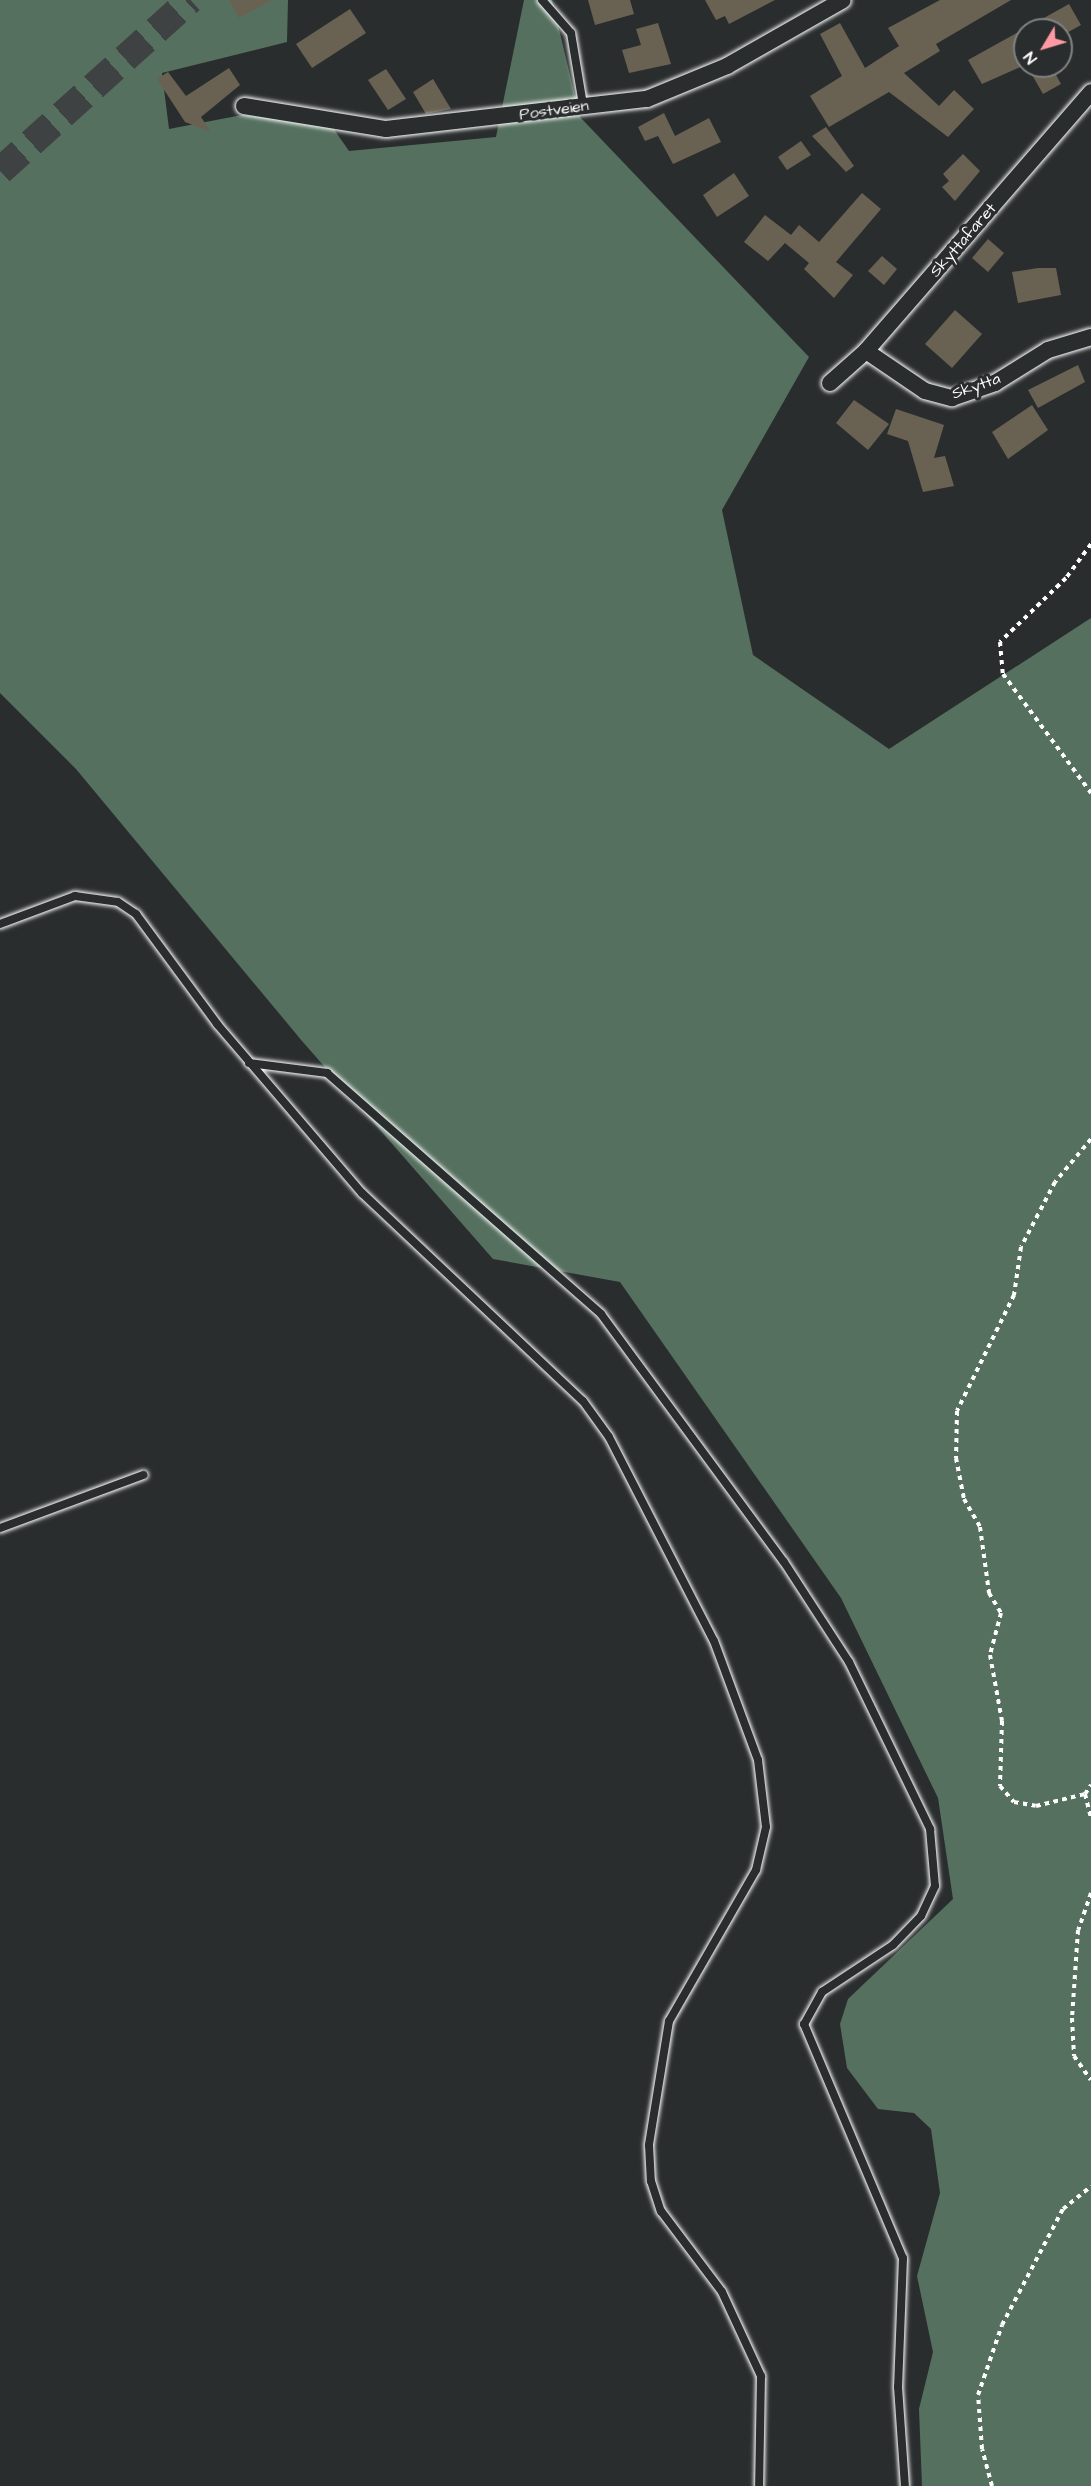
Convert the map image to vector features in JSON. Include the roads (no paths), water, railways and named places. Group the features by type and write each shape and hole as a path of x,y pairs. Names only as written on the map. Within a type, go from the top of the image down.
{"street":[{"name":"Postveien","path":"244,106 386,129 647,99 680,88 834,2"},
{"name":"Skyttafaret","path":"830,383 866,351 1091,92"},
{"name":"Skytta","path":"866,351 925,391 952,398 995,383 1048,350 1091,337"}],"lane":[{"path":"542,0 571,33 584,105"},
{"path":"0,924 75,896 118,902 152,932 249,1064 415,1247 583,1401 646,1504 714,1641 745,1721 765,1798 763,1849 669,2020 649,2145 651,2181 661,2211 722,2292 761,2376 759,2486"},
{"path":"249,1064 327,1074 601,1314 784,1562 849,1662 930,1829 935,1886 921,1916 893,1945 822,1992 804,2024 903,2258 898,2387 905,2486"},
{"path":"0,1528 143,1475"}],"tunnel":[{"path":"0,171 190,0"}]}
